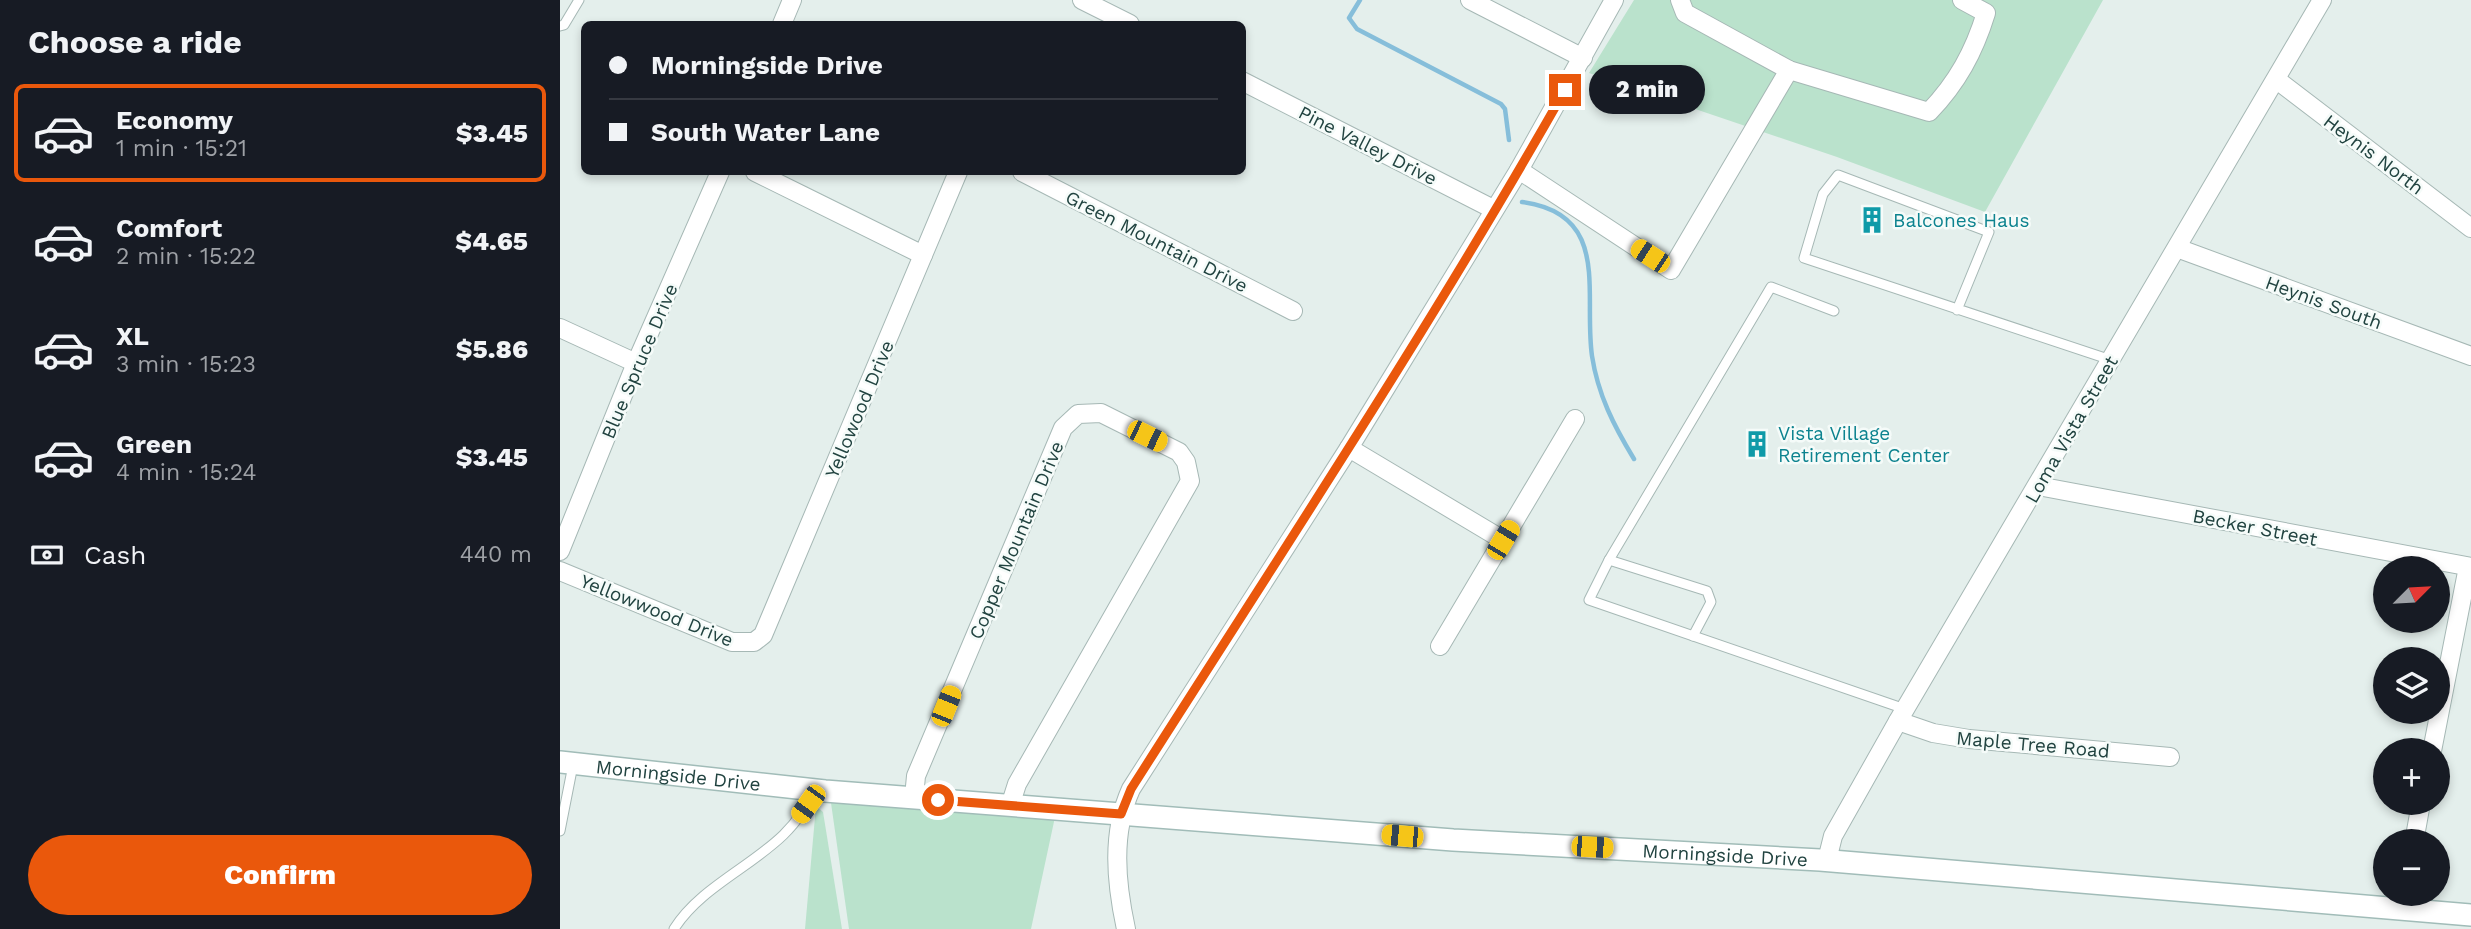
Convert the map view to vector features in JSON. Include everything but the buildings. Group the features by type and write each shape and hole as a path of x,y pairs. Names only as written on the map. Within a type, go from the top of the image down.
{"street":[{"path":"783,21 792,0"},
{"path":"1082,0 1124,21"},
{"path":"1470,0 1583,58"},
{"path":"1126,929 1118,877 1121,814 1131,789 1349,448 1519,170 1614,0"},
{"path":"1680,0 1685,13 1789,70 1929,112 1951,89 1977,43 1986,13 1962,0"},
{"name":"Loma Vista Street","path":"1827,860 1833,836 1901,715 2322,0"},
{"path":"1519,170 1671,271 1789,70"},
{"name":"Heynis North","path":"2277,79 2471,228"},
{"name":"Pine Valley Drive","path":"1246,84 1493,209"},
{"name":"Blue Spruce Drive","path":"560,551 636,363 719,175"},
{"path":"761,175 923,254"},
{"name":"Yellowood Drive","path":"754,642 769,626 957,175"},
{"name":"Green Mountain Drive","path":"1028,175 1293,311"},
{"name":"Heynis South","path":"2177,248 2471,356"},
{"path":"560,328 636,363"},
{"name":"Copper Mountain Drive","path":"914,797 916,776 1063,428 1078,414 1101,413 1179,453 1186,462 1190,481 1014,790 1010,806"},
{"path":"1440,646 1575,419"},
{"path":"1349,448 1503,540"},
{"name":"Becker Street","path":"2038,486 2469,567"},
{"path":"2435,738 2469,567"},
{"name":"Yellowwood Drive","path":"560,572 732,642 754,642"},
{"name":"Maple Tree Road","path":"1901,715 1933,733 1969,739 2170,757"},
{"name":"Morningside Drive","path":"566,763 812,790 1453,840 1827,860 2373,900"},
{"name":"Morningside Drive","path":"2423,906 2471,915"}],"lane":[{"path":"560,26 564,25 579,0"},
{"path":"1956,310 1989,232 1838,175 1823,194 1804,258 1956,310 2111,360"},
{"path":"1834,310 1771,287 1609,560 1589,600 1693,636 1901,715"},
{"path":"1609,560 1707,590 1711,602 1693,636"},
{"path":"560,831 566,763"},
{"path":"674,929 703,893 786,833 808,804 812,790"}],"green space":[{"path":"1634,0 2103,0 1985,212 1837,157 1589,73"},
{"path":"831,803 1055,817 1031,929 849,929"},
{"path":"816,806 823,812 842,929 805,929"}],"waterway":[{"path":"1360,0 1349,18 1357,29 1501,104 1505,109 1509,140"},
{"path":"1522,202 1550,209 1570,222 1581,239 1590,283 1590,332 1598,384 1608,410 1634,459"}],"place":[{"name":"Balcones Haus","path":"1872,220"},
{"name":"Vista Village Retirement Center","path":"1757,444"}],"route":[{"path":"938,800 1121,814 1131,789 1349,448 1565,90"}]}
